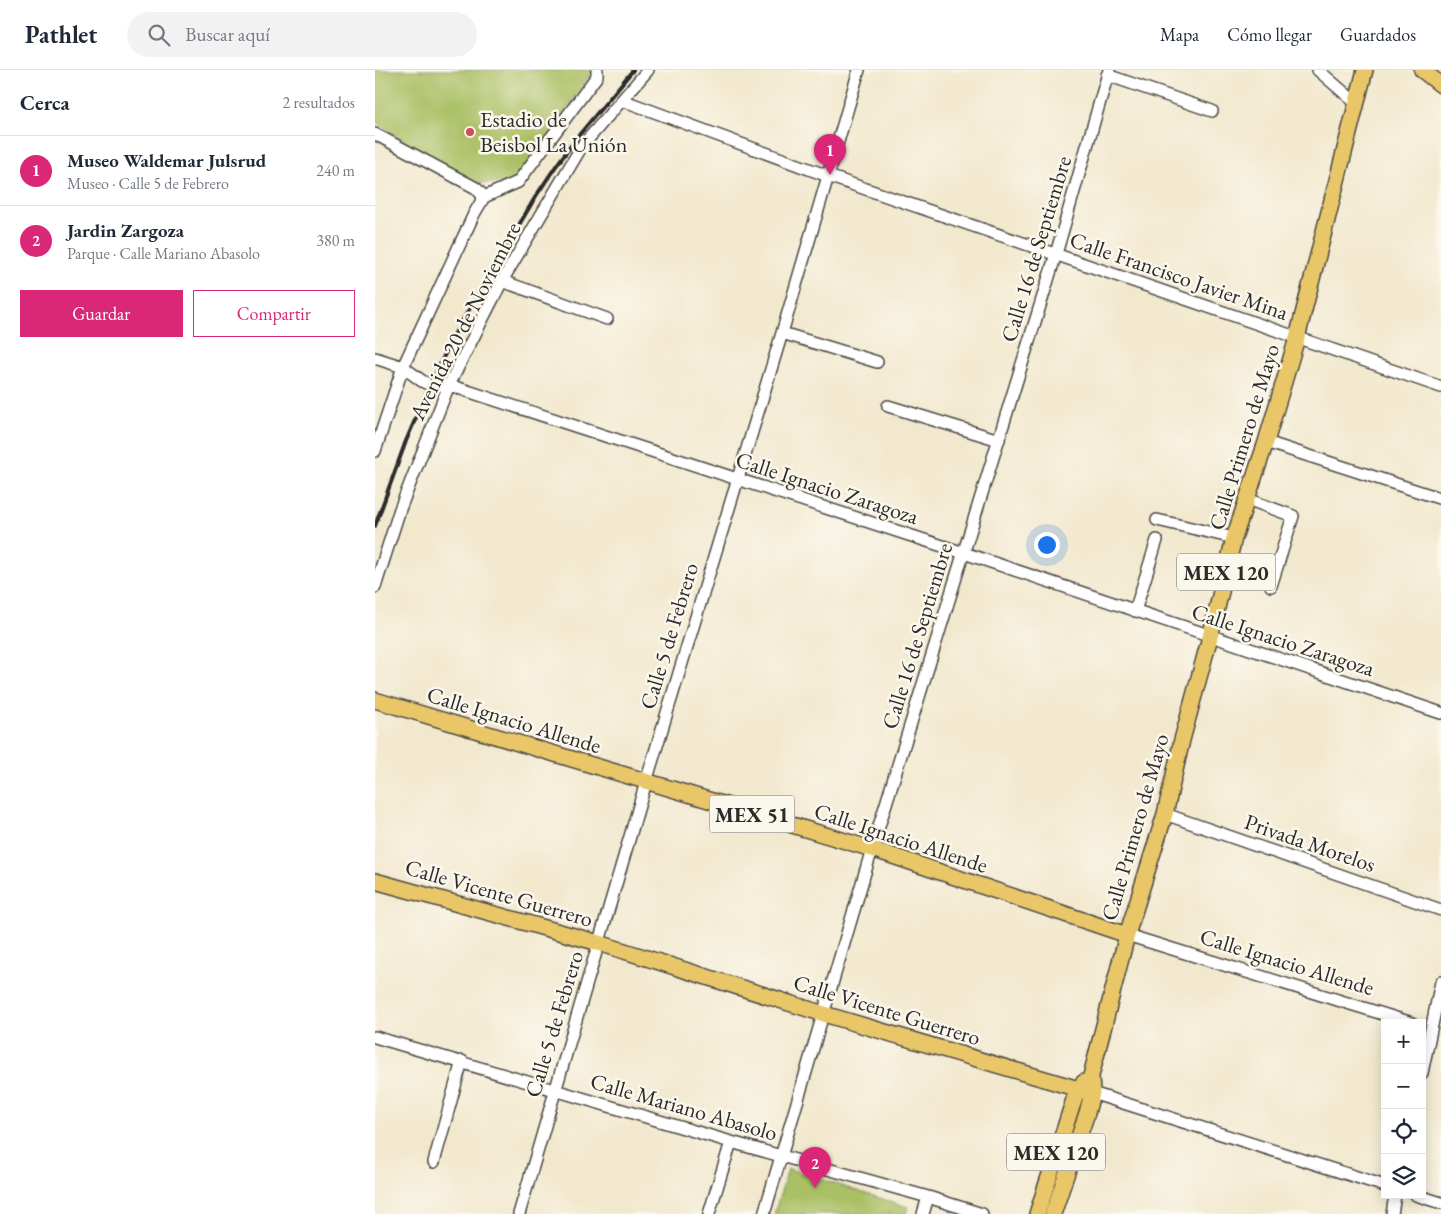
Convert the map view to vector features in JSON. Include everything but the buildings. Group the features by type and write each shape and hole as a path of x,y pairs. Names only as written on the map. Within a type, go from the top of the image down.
{"main road":[{"name":"Calle Primero de Mayo","path":"1053,1214 1087,1114 1092,1093 1091,1076 1127,935 1165,814 1234,538 1266,442 1297,338 1365,70"},
{"path":"1422,70 1441,85"},
{"name":"Calle Ignacio Allende","path":"375,700 872,849 1127,935"},
{"name":"Calle Vicente Guerrero","path":"375,881 599,943 824,1014 1092,1093"},
{"name":"MEX 120","path":"1037,1214 1077,1090 1091,1076"}],"street":[{"name":"Avenida 20 de Noviembre","path":"375,451 403,366 474,214 484,197 518,182 597,76 597,70"},
{"name":"Avenida 20 de Noviembre","path":"375,588 400,509 449,385 502,281 582,146 648,70"},
{"name":"Calle 5 de Febrero","path":"519,1214 859,70"},
{"path":"1318,70 1356,103"},
{"path":"1108,73 1212,111"},
{"name":"Calle 16 de Septiembre","path":"764,1214 872,849 1056,254 1108,73"},
{"name":"Calle Francisco Javier Mina","path":"622,100 828,176 1441,388"},
{"path":"375,134 477,188 484,197"},
{"path":"502,281 607,319"},
{"path":"782,333 877,362"},
{"name":"Calle Ignacio Zaragoza","path":"375,358 403,366 430,385 449,385 964,553 1441,713"},
{"path":"887,406 999,440"},
{"path":"1266,442 1439,498"},
{"path":"1247,499 1293,516 1271,586"},
{"path":"1157,520 1234,538"},
{"path":"1135,611 1157,540"},
{"name":"Privada Morelos","path":"1165,814 1441,910"},
{"name":"Calle Ignacio Allende","path":"1127,935 1400,1019"},
{"path":"1424,1064 1441,982"},
{"name":"Calle Mariano Abasolo","path":"375,1037 982,1214"},
{"path":"434,1162 462,1061"},
{"name":"Calle Vicente Guerrero","path":"1092,1093 1381,1185"},
{"path":"709,1214 731,1142"},
{"path":"923,1214 928,1197"},
{"path":"1426,1198 1441,1203"},
{"path":"1391,1214 1394,1199"}],"green space":[{"name":"Estadio de Beisbol La Unión","path":"375,70 592,70 592,72 544,142 511,183 473,183 440,168 375,121"},
{"path":"788,1169 908,1207 906,1214 774,1214"}],"railway":[{"path":"375,526 406,441 454,335 536,196 556,166 633,70"}],"place":[{"name":"Estadio de Beisbol La Unión","path":"470,132"},
{"name":"Museo Waldemar Julsrud","path":"830,175"},
{"name":"Jardin Zargoza","path":"815,1188"}]}
